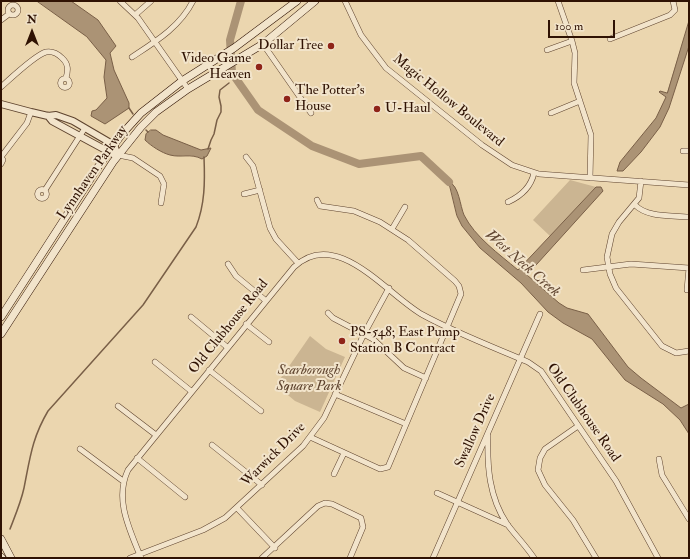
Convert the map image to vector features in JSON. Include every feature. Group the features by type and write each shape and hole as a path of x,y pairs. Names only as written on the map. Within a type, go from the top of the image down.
{"main road":[{"name":"Lynnhaven Parkway","path":"1,318 109,152 150,104 182,81 234,48 297,1"},
{"name":"Lynnhaven Parkway","path":"1,334 118,155 156,112 188,89 263,44 315,1"},
{"path":"263,44 262,38 265,32 283,17 289,8"},
{"path":"1,539 11,558"}],"street":[{"path":"120,1 135,15 188,89"},
{"path":"135,15 151,1"},
{"path":"132,57 155,42 178,23 193,1"},
{"name":"Magic Hollow Boulevard","path":"345,1 354,24 370,50 395,76 504,160 519,168 534,173 689,185"},
{"path":"558,1 575,53 574,83 591,136 590,178"},
{"path":"610,39 670,15 675,10 673,1"},
{"path":"1,20 9,14"},
{"path":"547,50 572,41"},
{"path":"263,44 311,113"},
{"path":"1,87 35,58 46,52 54,52 65,60 68,67 66,78"},
{"path":"551,113 580,101"},
{"path":"1,104 48,116 56,115 85,128 114,145 118,155"},
{"path":"1,164 3,160 1,157 27,123 31,112"},
{"path":"48,116 52,121 109,152 133,158 160,176 164,184 162,203"},
{"path":"45,190 85,128"},
{"path":"683,151 689,151"},
{"path":"246,157 253,166 273,234 298,263"},
{"path":"508,202 518,197 528,188 534,173"},
{"path":"642,181 640,193 635,205 619,222 612,234 608,248 608,267 616,288 662,346 676,353 689,351"},
{"path":"244,194 260,190"},
{"path":"310,437 383,470 388,467 460,298 459,286 408,240 392,229 354,211 320,206 317,200"},
{"path":"635,205 651,214 689,217"},
{"path":"392,229 405,207"},
{"name":"Old Clubhouse Road","path":"140,556 123,510 121,495 123,481 128,470 226,347 298,263 317,254 336,256 364,270 421,314 520,359 541,372 616,481 658,558"},
{"path":"228,264 236,276 266,300"},
{"path":"583,270 643,264 689,268 687,290"},
{"name":"Warwick Drive","path":"130,558 140,556 203,530 225,518 262,485 310,437 324,418 364,334 389,288"},
{"path":"328,312 333,318 377,342 404,368 426,378"},
{"name":"Swallow Drive","path":"433,558 540,314"},
{"path":"191,317 226,347"},
{"path":"246,324 269,342"},
{"path":"155,362 191,391"},
{"path":"209,370 261,411"},
{"path":"335,394 406,424"},
{"path":"118,406 156,435"},
{"path":"578,426 545,449 540,458 538,470 542,480 573,520 596,558"},
{"path":"488,432 490,486 497,505 508,525 534,558"},
{"path":"212,445 262,485"},
{"path":"80,449 123,481"},
{"path":"334,474 344,453"},
{"path":"137,458 185,497"},
{"path":"659,459 662,475 689,519"},
{"path":"437,493 508,525"},
{"path":"262,558 275,548 318,506 329,503 359,516 363,520 363,527 350,558"},
{"path":"237,508 275,548"}],"green space":[{"path":"570,180 596,187 550,236 533,220"},
{"name":"Scarborough Square Park","path":"310,336 326,349 345,357 320,412 295,401 276,385"}],"shaded area":[{"path":"37,1 71,1 98,20 116,46 110,53 114,70 129,103 129,108 105,124 91,116 92,111 96,110 107,98 104,77 106,60 87,37"},
{"path":"689,21 689,46 669,108 660,127 641,152 623,171 617,171 620,162 656,118 666,97 659,92 667,93"},
{"path":"151,130 156,130 163,135 201,150 211,148 207,156 202,159 194,156 170,155 150,145 145,140 146,134"},
{"path":"449,182 455,187 464,215 474,231 518,270 596,187 601,187 603,191 527,275 559,303 567,308 588,314 628,367 641,378 681,408 689,404 689,434 680,420 663,404 625,380 592,339 563,323 548,312 521,283 480,248 462,226 457,216"}],"waterway":[{"path":"241,1 230,40 232,73 258,110 312,146 359,164 421,156 449,182"},
{"path":"208,149 221,112 219,97 220,90 229,83"},
{"path":"129,108 133,114"},
{"path":"10,529 23,493 35,439 48,411 143,305 196,227 204,193 204,157"}],"place":[{"name":"Dollar Tree","path":"331,46"},
{"name":"Video Game Heaven","path":"259,67"},
{"name":"The Potter's House","path":"287,99"},
{"name":"U-Haul","path":"377,109"},
{"name":"PS-548; East Pump Station B Contract","path":"342,341"}],"water label":[{"name":"West Neck Creek","path":"522,264"}]}
